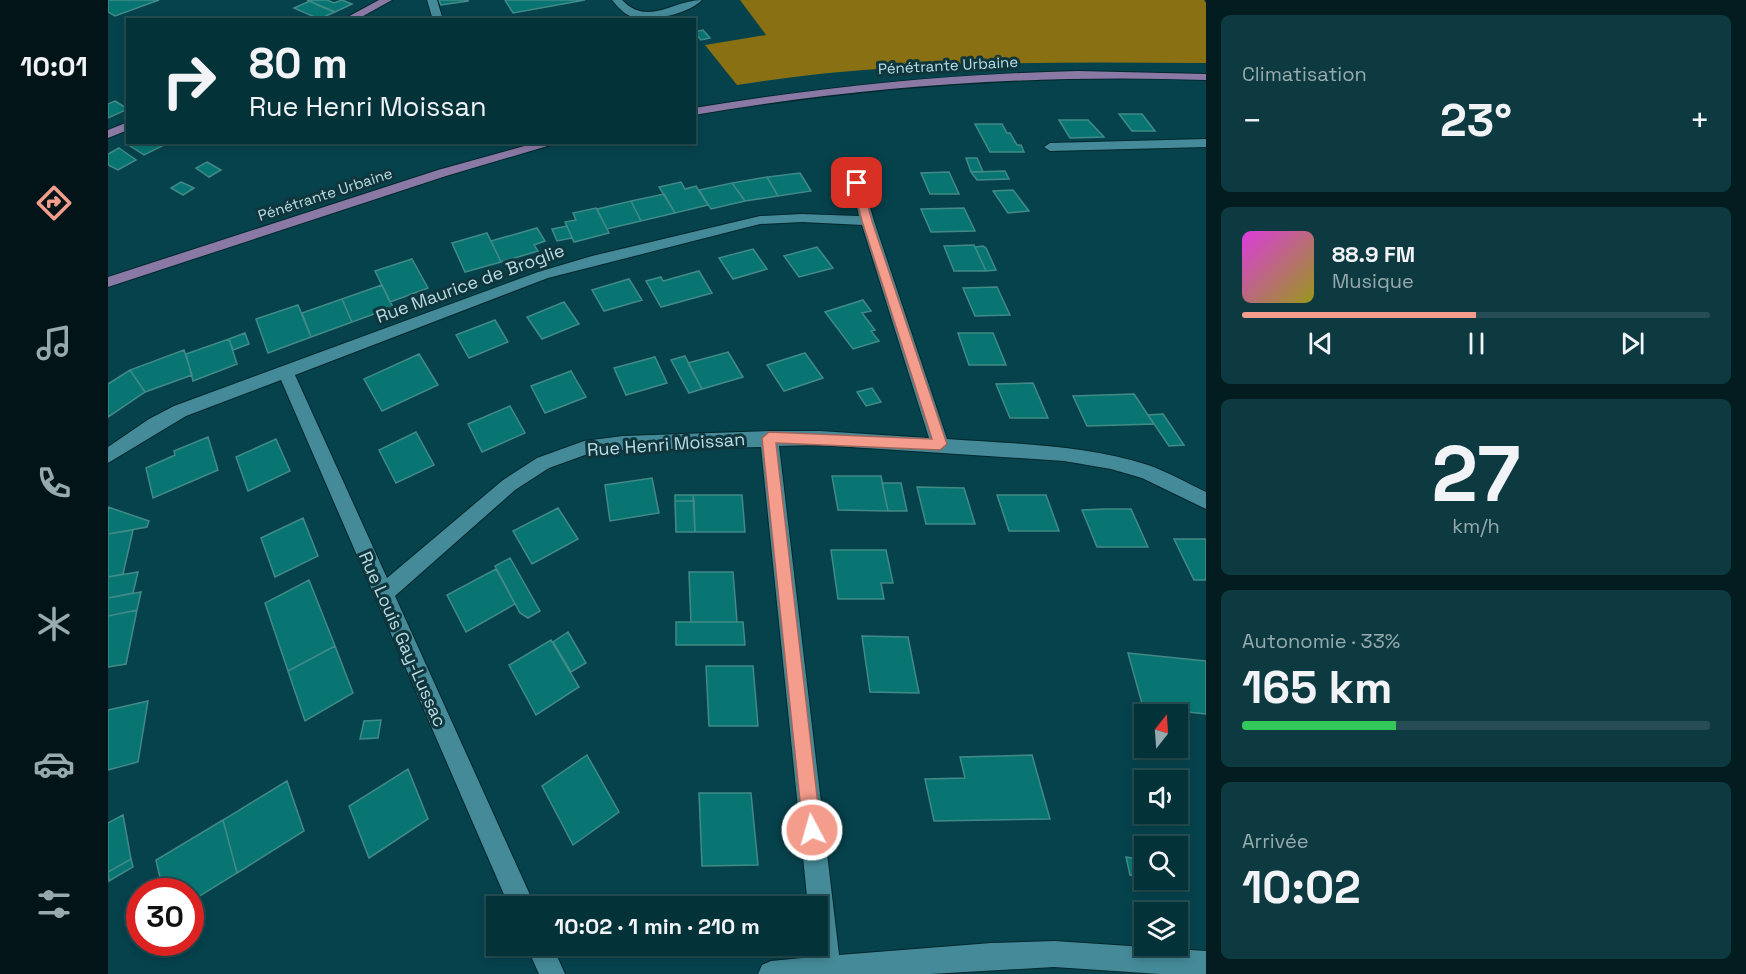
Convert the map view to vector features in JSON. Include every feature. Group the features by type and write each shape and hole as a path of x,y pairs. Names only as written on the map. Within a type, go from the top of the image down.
{"main road":[{"path":"350,18 387,0"},
{"name":"Pénétrante Urbaine","path":"696,112 837,90 935,81 1092,75 1206,77"},
{"path":"108,134 126,126"},
{"name":"Pénétrante Urbaine","path":"108,282 442,173 548,144"}],"street":[{"path":"432,0 437,18"},
{"path":"617,0 623,8 639,15 688,6 697,0"},
{"path":"1050,147 1206,142"},
{"path":"857,183 867,221 940,444"},
{"name":"Rue Maurice de Broglie","path":"108,456 155,424 180,411 543,275 760,220 802,218 867,221"},
{"name":"Rue Louis Gay-Lussac","path":"285,371 518,896"},
{"path":"769,438 827,968"},
{"name":"Rue Henri Moissan","path":"383,594 509,485 543,463 562,454 584,448 623,443 769,438 940,444 1064,454 1111,462 1146,472 1206,501"},
{"path":"771,974 991,956 1054,954 1206,964"},
{"path":"544,956 552,974"}],"shaded area":[{"path":"740,0 1204,0 1206,3 1206,63 971,64 854,71 737,85 705,45 766,35"}],"building":[{"path":"108,0 159,0 115,16 108,12"},
{"path":"307,0 327,0 334,3 342,0 352,4 335,12"},
{"path":"439,0 468,0 468,1 441,5"},
{"path":"505,0 585,0 513,13"},
{"path":"310,1 335,12 317,18 294,8"},
{"path":"703,30 710,38 701,40 696,32"},
{"path":"115,101 126,110 108,118 108,104"},
{"path":"1119,114 1142,114 1155,131 1132,131"},
{"path":"1059,120 1088,120 1104,137 1070,138"},
{"path":"975,124 1002,124 1017,145 1021,145 1024,152 990,152"},
{"path":"127,144 166,144 144,155"},
{"path":"119,148 136,160 118,170 108,165 108,154"},
{"path":"966,158 977,158 983,172 971,172"},
{"path":"207,162 221,170 209,177 196,168"},
{"path":"1005,171 1009,179 977,180 971,172"},
{"path":"949,172 959,194 930,194 921,173"},
{"path":"800,173 811,191 778,196 767,177"},
{"path":"767,177 778,196 745,201 732,183"},
{"path":"181,182 194,188 183,195 171,188"},
{"path":"681,182 685,189 696,186 708,205 675,213 659,187"},
{"path":"732,183 745,201 711,209 699,190"},
{"path":"1013,190 1029,211 1008,213 993,191"},
{"path":"664,194 675,213 641,221 631,201"},
{"path":"631,201 641,221 607,229 597,209"},
{"path":"596,208 609,233 574,242 565,222 576,220 573,213"},
{"path":"964,208 975,231 931,232 921,209"},
{"path":"567,226 572,238 557,241 552,229"},
{"path":"537,228 545,241 534,245 538,251 501,262 491,241"},
{"path":"487,233 501,262 465,272 452,243"},
{"path":"974,245 986,271 954,271 944,246"},
{"path":"983,246 996,270 986,271 975,247"},
{"path":"817,247 833,268 799,277 784,256"},
{"path":"753,249 767,269 733,279 719,258"},
{"path":"412,259 428,288 390,302 375,271"},
{"path":"699,271 712,293 661,307 646,281 661,277 663,281"},
{"path":"629,279 642,300 604,311 592,290"},
{"path":"382,285 393,307 352,322 342,299"},
{"path":"997,287 1010,315 975,316 963,288"},
{"path":"342,299 352,322 311,337 302,313"},
{"path":"863,300 871,311 862,313 875,330 871,331 879,341 853,349 825,312"},
{"path":"564,302 579,324 542,339 527,317"},
{"path":"298,305 311,337 268,353 256,319"},
{"path":"495,320 508,342 469,358 456,335"},
{"path":"245,333 249,344 233,350 229,339"},
{"path":"958,333 993,333 1006,365 969,365"},
{"path":"229,339 237,364 193,381 186,354"},
{"path":"184,350 192,375 145,392 130,370"},
{"path":"728,352 743,377 702,389 688,363"},
{"path":"805,353 823,378 784,391 767,365"},
{"path":"419,354 438,385 382,411 364,379"},
{"path":"685,356 702,389 689,393 671,360"},
{"path":"655,357 667,383 626,395 614,368"},
{"path":"130,370 145,392 108,417 108,384"},
{"path":"571,371 586,397 545,413 531,386"},
{"path":"1033,383 1048,418 1010,418 996,384"},
{"path":"872,388 881,402 866,406 857,392"},
{"path":"1134,394 1154,424 1087,426 1073,396"},
{"path":"510,406 525,433 482,452 468,424"},
{"path":"1163,414 1184,445 1169,446 1148,415"},
{"path":"416,432 434,465 396,483 379,450"},
{"path":"208,437 218,470 153,498 146,468 175,455 174,451"},
{"path":"276,439 290,471 248,491 236,457"},
{"path":"832,476 881,476 888,511 838,510"},
{"path":"652,478 659,513 610,521 605,485"},
{"path":"882,483 901,483 907,511 888,511"},
{"path":"917,487 964,488 975,524 926,524"},
{"path":"675,495 693,495 694,501 675,501"},
{"path":"693,495 742,495 745,532 695,532"},
{"path":"997,495 1046,495 1059,531 1009,531"},
{"path":"675,501 694,501 695,532 676,532"},
{"path":"108,507 149,521 147,527 108,534"},
{"path":"558,508 578,539 532,564 513,531"},
{"path":"1131,509 1148,547 1097,547 1082,510"},
{"path":"303,518 318,556 275,577 261,538"},
{"path":"133,530 123,574 108,577 108,534"},
{"path":"1174,539 1206,539 1206,580 1194,580"},
{"path":"831,550 886,550 893,583 881,583 884,599 838,599"},
{"path":"510,558 540,611 528,618 520,613 495,566"},
{"path":"496,569 515,604 466,632 447,595"},
{"path":"138,572 133,593 108,598 108,577"},
{"path":"689,572 733,572 737,622 691,622"},
{"path":"309,580 335,646 288,671 265,603"},
{"path":"141,592 137,610 108,616 108,598"},
{"path":"137,610 126,664 108,667 108,616"},
{"path":"676,622 743,622 745,645 676,645"},
{"path":"568,632 586,663 571,672 553,642"},
{"path":"862,636 908,637 919,693 870,692"},
{"path":"551,640 579,687 536,715 509,665"},
{"path":"335,646 353,693 305,721 288,671"},
{"path":"1128,653 1206,661 1206,714 1188,712 1188,704 1142,704"},
{"path":"706,666 753,666 758,726 709,726"},
{"path":"148,701 138,762 108,770 108,710"},
{"path":"381,720 378,738 360,739 364,721"},
{"path":"587,755 619,812 573,845 542,786"},
{"path":"1032,755 1050,819 934,821 925,779 965,778 960,757"},
{"path":"408,769 428,819 369,858 349,806"},
{"path":"287,781 304,831 237,873 223,820"},
{"path":"699,793 751,793 758,865 702,866"},
{"path":"123,815 131,859 108,872 108,823"},
{"path":"223,820 237,873 204,893 204,878 160,878 156,860"},
{"path":"1126,857 1134,858 1134,876 1130,875"},
{"path":"131,859 133,867 109,881 108,872"}],"route":[{"path":"812,830 769,438 940,444 867,221 857,183"}]}
